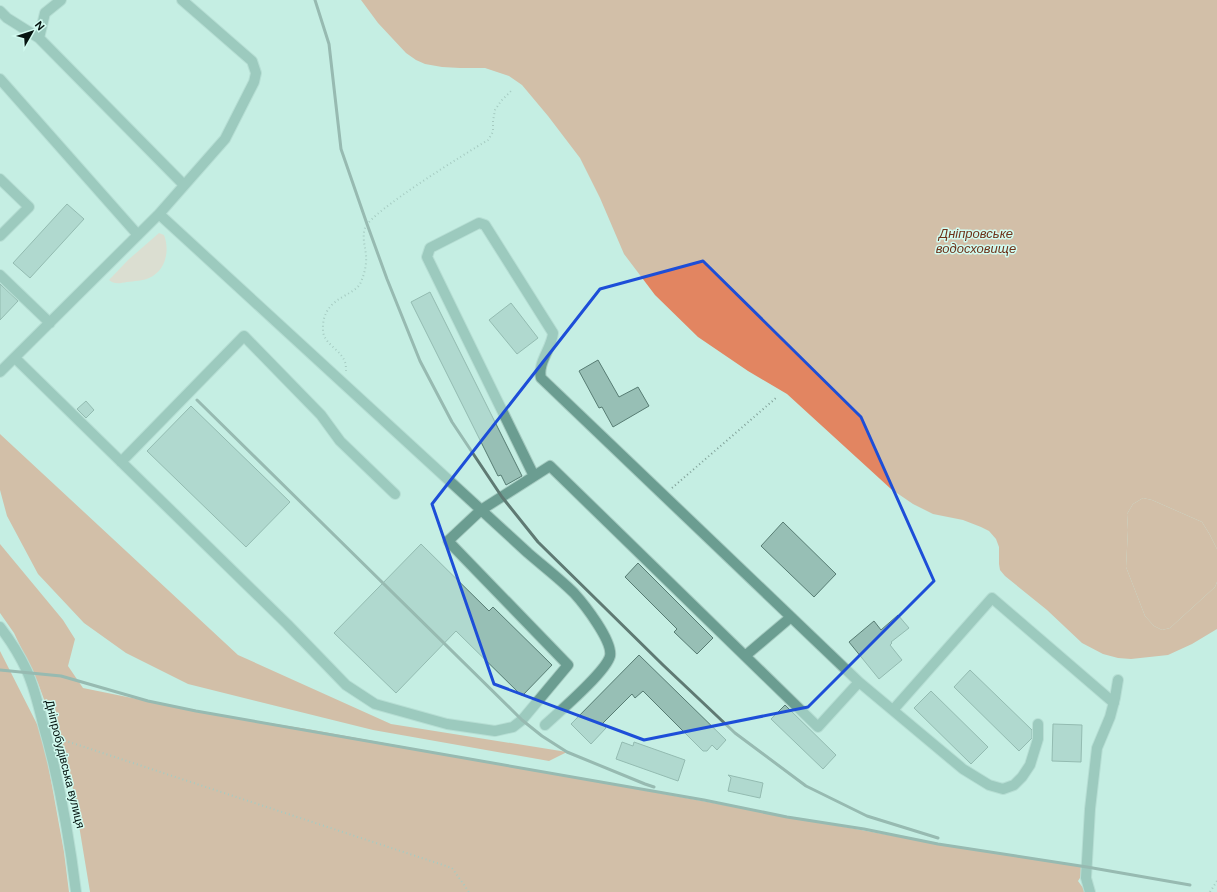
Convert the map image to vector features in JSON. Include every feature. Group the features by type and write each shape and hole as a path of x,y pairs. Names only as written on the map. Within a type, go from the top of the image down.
{"street":[{"path":"39,38 46,13 61,0"},
{"path":"0,372 159,214 224,138 254,82 256,73 252,61 182,0"},
{"path":"0,11 7,18 39,38 184,185"},
{"path":"0,79 138,234"},
{"path":"0,179 29,207 1,233"},
{"path":"159,214 574,594 595,620 607,640 610,656 601,671 545,725"},
{"path":"534,476 427,257 430,248 479,223 485,225 553,333 553,340 539,372 541,378 859,682 963,769 989,785 1003,789 1014,785 1022,777 1030,765 1038,739 1038,724"},
{"path":"0,274 50,323"},
{"path":"121,462 244,336 321,415 340,442 395,494"},
{"path":"15,358 287,624 346,685 375,704 447,724 495,731 513,727 522,720 568,665 448,541 481,510 550,466 818,727 859,682"},
{"path":"893,710 992,598 1114,704"},
{"path":"745,656 791,617"},
{"name":"Дніпробудівська вулиця","path":"0,626 8,637 27,672 46,734 69,839 76,892"},
{"path":"1090,892 1086,878 1090,809 1097,748 1110,717 1118,680"}],"path":[{"path":"341,382 346,371 345,362 325,338 323,331 324,315 332,304 354,291 360,285 367,257 364,228 383,209 488,140 493,132 495,110 501,101 513,89"},
{"path":"663,495 776,398"},
{"path":"46,734 452,868 468,892"},
{"path":"1210,892 1217,881"}],"highlighted area":[{"path":"703,261 861,417 934,581 808,707 644,740 494,684 432,504 600,289"}],"shaded area":[{"path":"159,233 164,235 167,247 163,265 155,275 144,280 120,283 113,283 109,280 128,260"},
{"path":"0,434 238,655 391,724 567,752 549,761 373,730 188,684 126,653 84,623 38,574 7,516 0,490"},
{"path":"1143,498 1152,500 1202,522 1217,549 1217,582 1215,587 1170,628 1162,630 1154,626 1145,616 1126,567 1128,530 1127,514 1133,504"},
{"path":"0,544 63,620 75,639 68,666 83,688 196,711 313,730 938,844 1087,867 1078,881 1086,892 90,892 70,771 38,683 14,633 0,613"},
{"path":"0,651 43,736 64,852 69,892 0,892"}],"water":[{"name":"Дніпровське водосховище","path":"361,0 1217,0 1217,549 1202,522 1152,500 1143,498 1133,504 1127,514 1128,530 1126,567 1145,616 1154,626 1162,630 1170,628 1215,587 1217,582 1217,629 1192,644 1168,655 1131,659 1118,658 1103,654 1082,643 1047,610 1005,576 1000,570 999,547 996,539 989,531 963,520 933,514 913,504 891,489 787,394 748,371 698,337 655,295 624,254 600,198 580,158 522,85 509,76 485,68 442,67 425,64 416,60 406,53 378,23"}],"building":[{"path":"67,204 84,219 30,278 13,263"},
{"path":"0,284 18,301 0,320"},
{"path":"430,292 522,476 506,485 501,475 498,476 411,302"},
{"path":"511,303 538,338 517,354 489,320"},
{"path":"598,360 619,397 638,387 649,406 613,427 602,407 599,408 579,371"},
{"path":"86,401 94,410 86,418 77,409"},
{"path":"191,406 290,502 246,547 147,451"},
{"path":"783,522 836,574 814,597 761,546"},
{"path":"421,544 489,611 493,607 552,665 522,696 456,631 396,693 334,633"},
{"path":"638,563 713,638 697,654 674,632 677,629 625,577"},
{"path":"898,615 909,628 891,642 892,643 890,645 902,660 879,679 849,642 874,621 881,630"},
{"path":"639,655 726,740 717,750 712,745 707,751 703,751 643,691 635,698 632,694 602,724 606,728 591,744 571,724"},
{"path":"970,670 1032,730 1032,738 1019,751 954,687"},
{"path":"931,691 988,747 971,764 914,708"},
{"path":"785,705 836,755 823,769 771,719"},
{"path":"1053,724 1082,725 1081,762 1052,761"},
{"path":"622,742 633,746 634,742 685,760 678,781 616,759"},
{"path":"728,775 763,783 760,798 728,791 731,778"}],"railway":[{"path":"315,0 329,44 341,149 387,279 420,361 452,422 502,497 538,542 663,665 735,733 806,786 867,816 938,838"},
{"path":"197,400 522,720 542,736 567,752 654,787"},
{"path":"0,670 61,676 148,701 196,711 704,800 787,817 864,829 938,844 1087,867 1190,885"}]}
